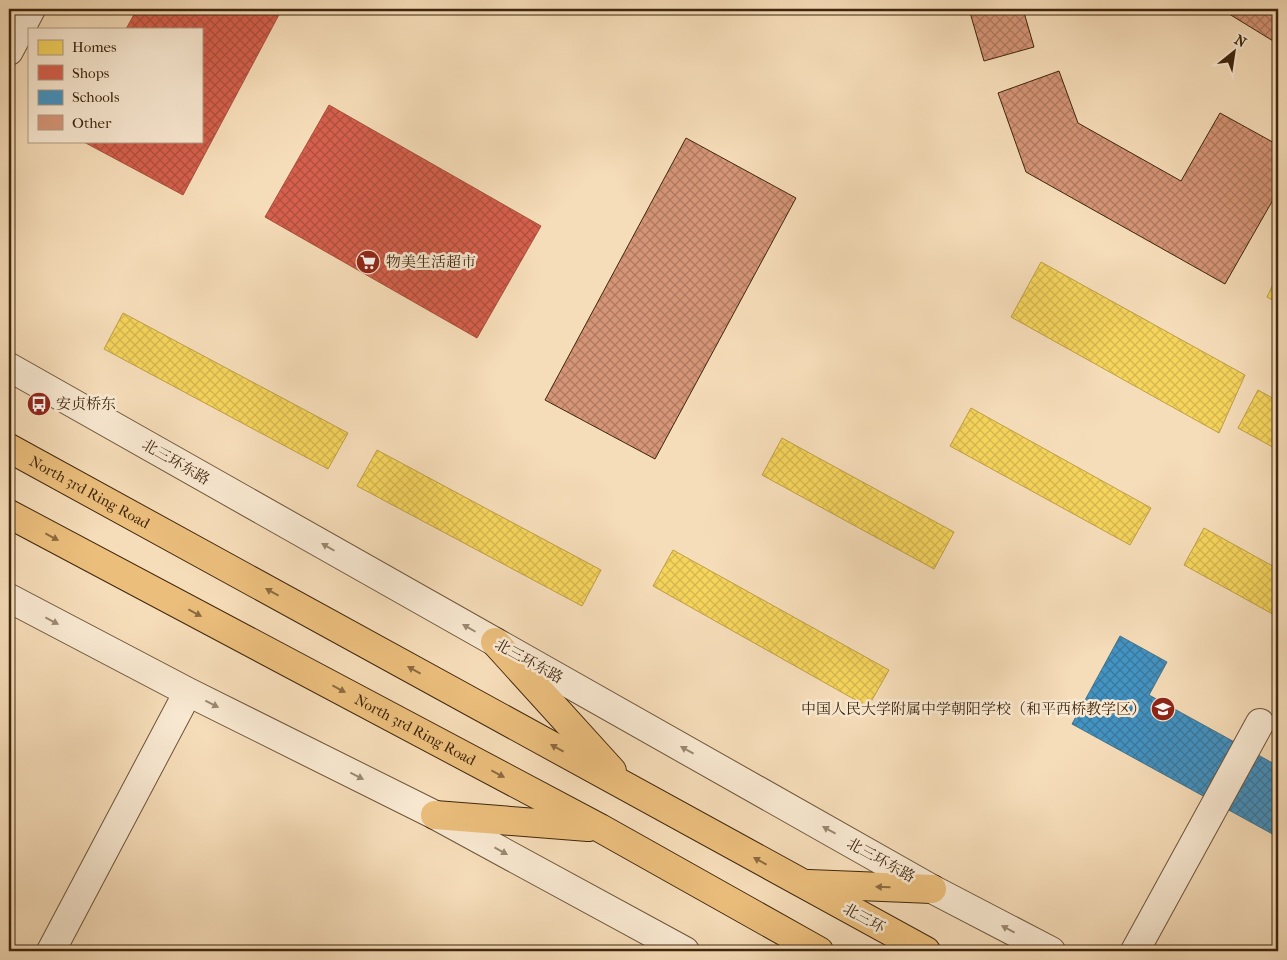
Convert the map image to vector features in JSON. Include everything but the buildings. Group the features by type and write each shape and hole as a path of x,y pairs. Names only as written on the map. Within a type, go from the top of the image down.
{"highway":[{"name":"North 3rd Ring Road","path":"9,448 803,884"},
{"name":"North 3rd Ring Road","path":"9,514 600,828 819,951"},
{"path":"495,642 626,786"},
{"path":"435,815 600,828"},
{"path":"803,884 932,889"},
{"name":"北三环","path":"803,884 926,951"},
{"path":"769,924 794,951"}],"street":[{"path":"9,51 31,9"},
{"name":"北三环东路","path":"9,367 932,889 1051,951"},
{"path":"9,598 188,692 435,815 685,951"},
{"path":"50,951 188,692"},
{"path":"1135,951 1260,722"}],"place":[{"name":"物美生活超市","path":"368,262"},
{"name":"安贞桥东","path":"39,404"},
{"name":"中国人民大学附属中学朝阳学校（和平西桥教学区）","path":"1163,709"}]}
